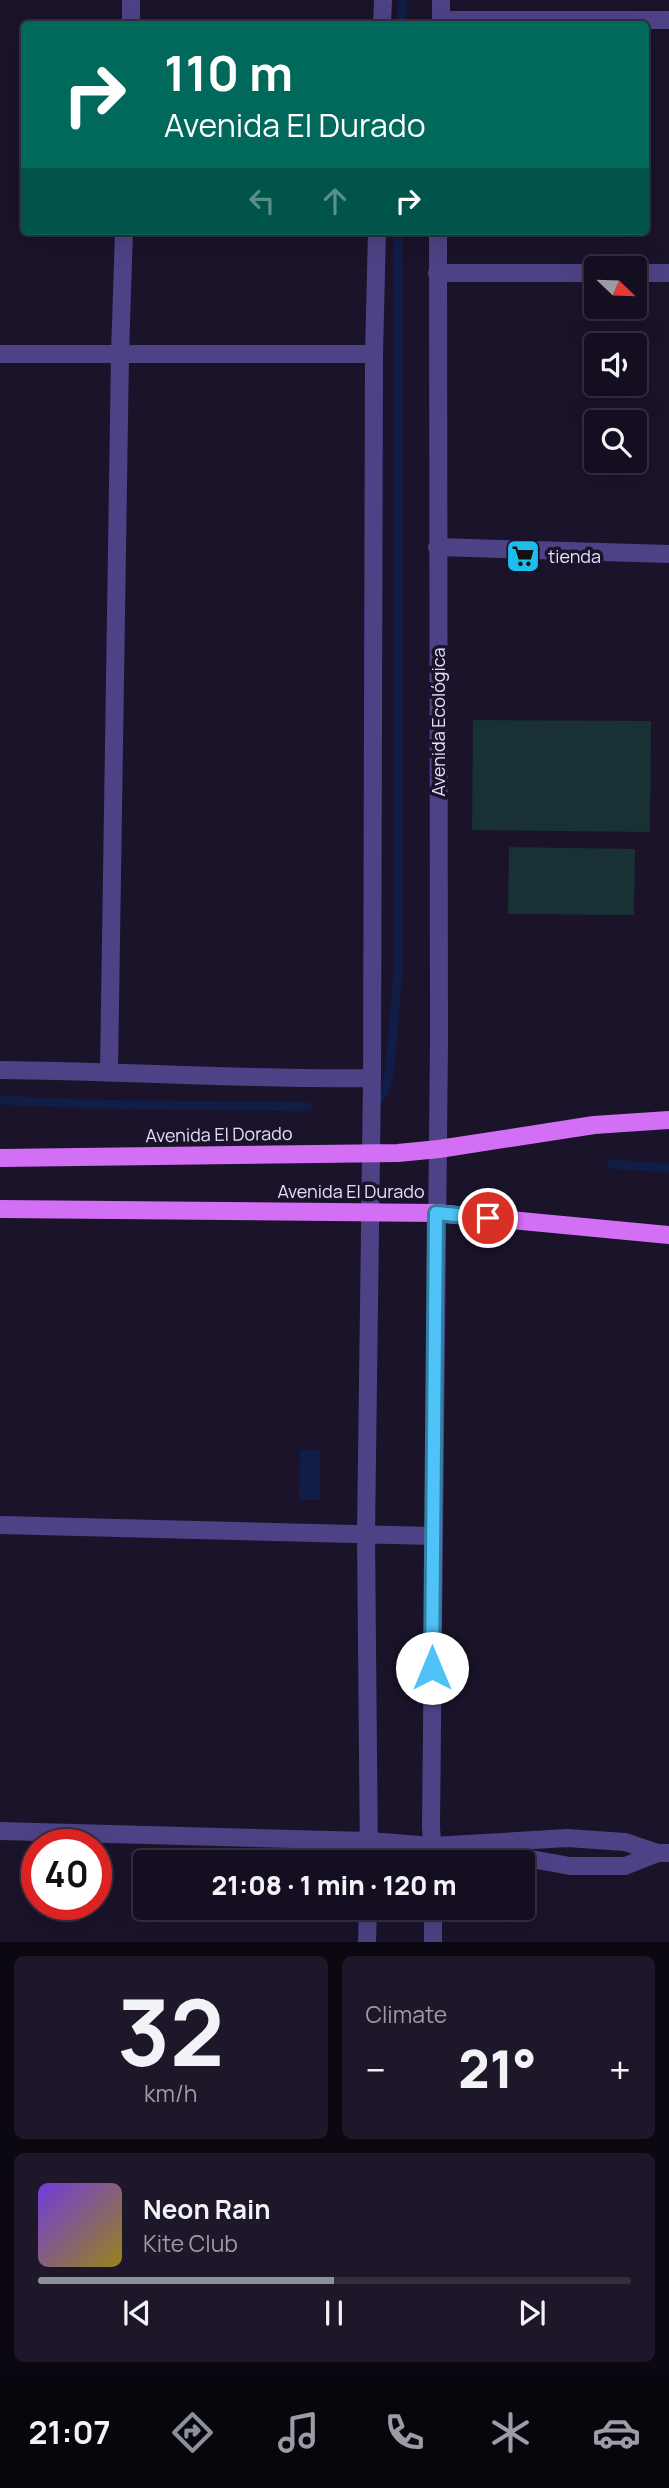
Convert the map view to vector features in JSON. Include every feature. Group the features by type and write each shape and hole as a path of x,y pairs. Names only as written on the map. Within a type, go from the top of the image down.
{"main road":[{"path":"439,1149 594,1125 669,1120"},
{"name":"Avenida El Dorado","path":"0,1158 371,1154 439,1149"},
{"name":"Avenida El Durado","path":"0,1209 436,1213 669,1235"}],"street":[{"path":"131,0 131,21"},
{"path":"382,21 383,0"},
{"path":"441,21 442,0"},
{"path":"555,21 669,20"},
{"path":"109,1070 124,235"},
{"path":"369,1850 366,1534 372,1078 374,354 377,235"},
{"name":"Avenida Ecológica","path":"433,1850 432,1536 439,1149 438,235"},
{"path":"437,273 584,273"},
{"path":"648,273 669,274"},
{"path":"0,354 374,354"},
{"path":"437,548 669,554"},
{"path":"0,1070 109,1070 277,1078 372,1078"},
{"path":"0,1525 432,1536"},
{"path":"0,1831 369,1841 413,1850"},
{"path":"453,1850 517,1839 568,1838 625,1842 663,1853"},
{"path":"489,1843 520,1857 570,1866 625,1866 663,1853"},
{"path":"367,1942 368,1920"},
{"path":"433,1920 433,1942"}],"green space":[{"path":"473,720 651,721 650,832 472,830"},
{"path":"509,847 635,849 634,915 508,914"}],"water":[{"path":"300,1450 320,1450 320,1500 299,1500"}],"waterway":[{"path":"401,21 403,0"},
{"path":"377,1102 384,1092 389,1076 398,972 398,235"},
{"path":"0,1100 308,1107"},
{"path":"611,1164 669,1168"}],"place":[{"name":"tienda","path":"523,556"}],"route":[{"path":"432,1668 436,1213 488,1218"}]}
